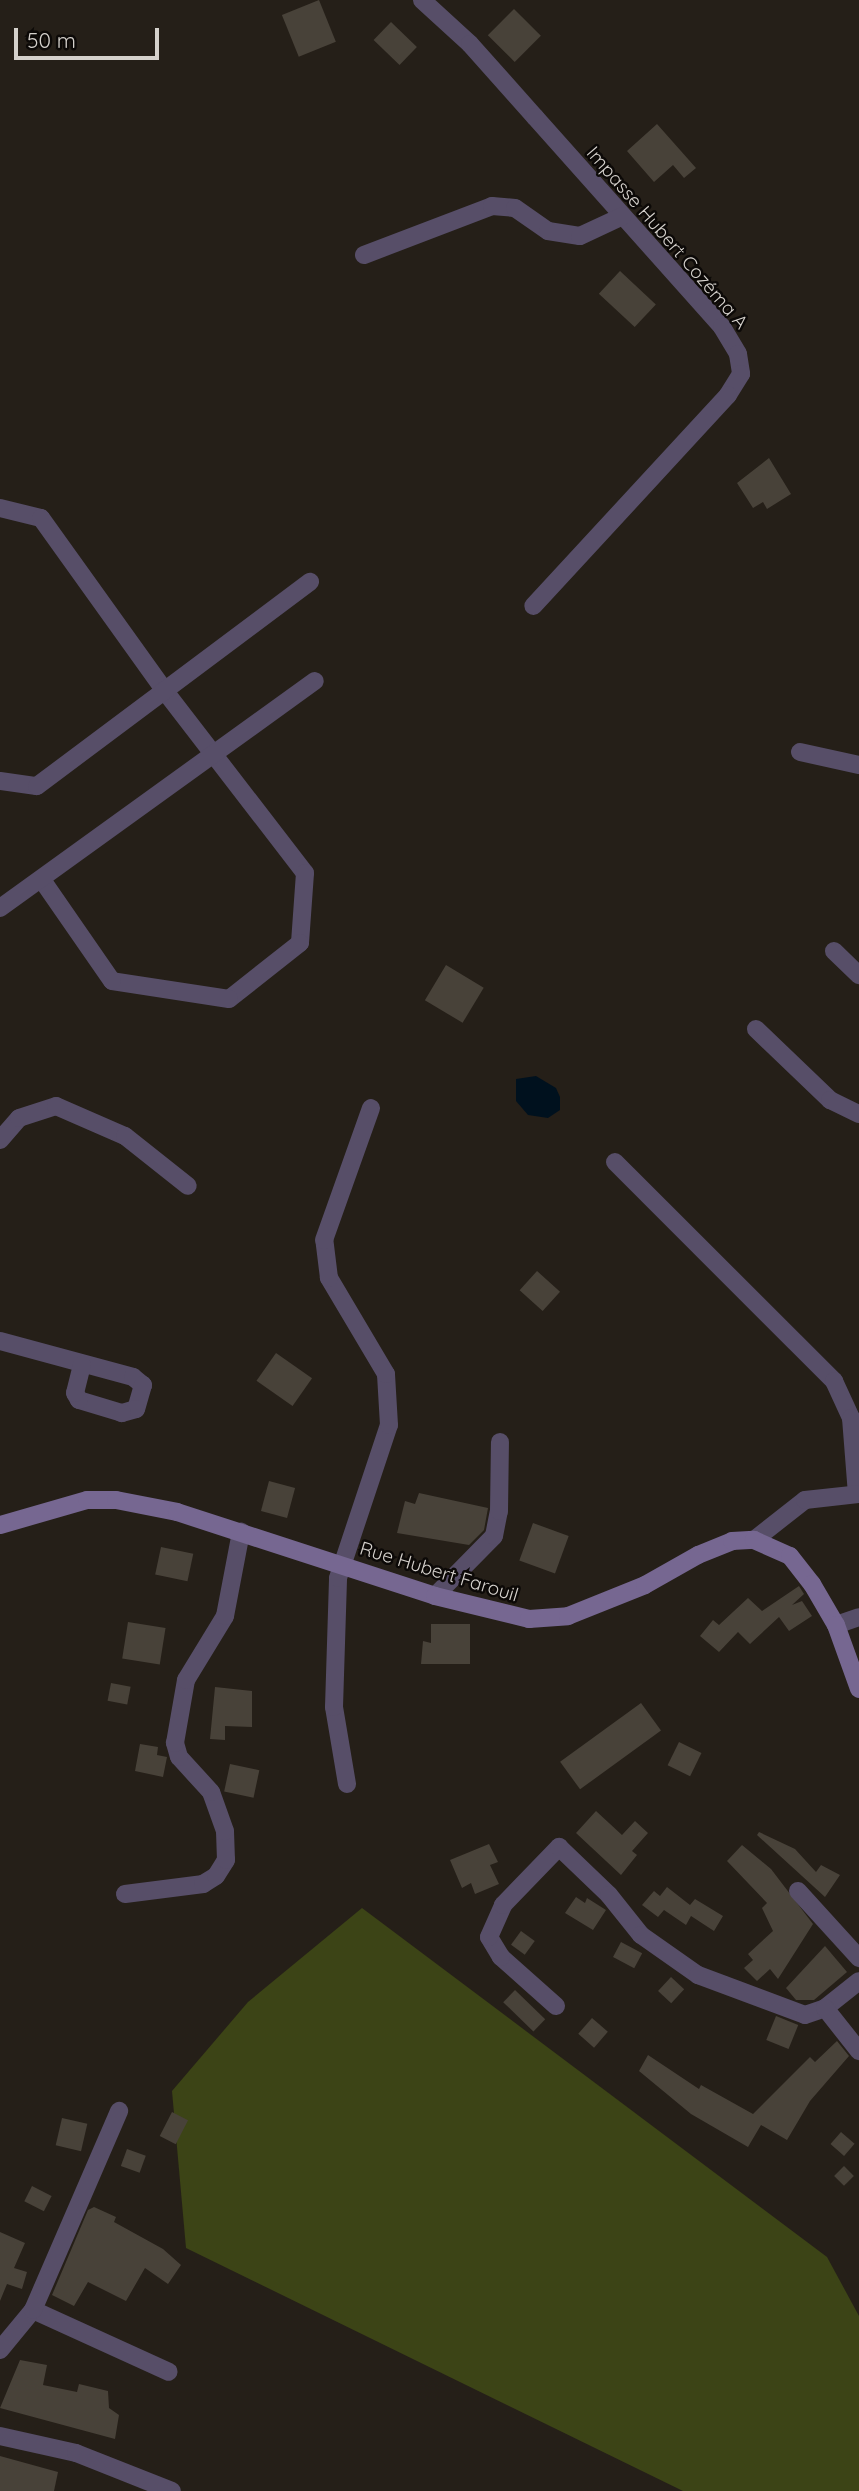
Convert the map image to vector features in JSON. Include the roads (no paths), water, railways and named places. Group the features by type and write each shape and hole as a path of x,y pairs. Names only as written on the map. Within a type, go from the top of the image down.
{"street":[{"name":"Impasse Hubert Cozéma A","path":"422,0 470,44 722,327 738,354 741,374 729,395 533,606"},
{"path":"364,255 492,206 515,208 548,231 580,236 623,216"},
{"path":"0,508 41,518 164,691 304,873 300,943 229,999 112,981 42,880"},
{"path":"0,781 37,786 310,582"},
{"path":"0,908 315,681"},
{"path":"800,752 859,765"},
{"path":"834,951 859,975"},
{"path":"756,1029 830,1100 859,1114"},
{"path":"0,1140 19,1118 56,1107 125,1136 188,1186"},
{"path":"347,1784 334,1707 340,1564 389,1425 386,1374 329,1278 324,1240 370,1108"},
{"path":"615,1162 834,1381 851,1418 858,1494 805,1500 754,1540 790,1556 835,1625 859,1689"},
{"path":"0,1341 82,1365"},
{"path":"435,1596 494,1536 499,1511 500,1442"},
{"name":"Rue Hubert Farouil","path":"0,1525 87,1500 116,1500 177,1511 502,1616 568,1616 645,1585 698,1555 732,1541 754,1540"},
{"path":"125,1894 202,1884 216,1876 226,1860 225,1831 211,1792 179,1757 175,1743 186,1680 225,1616 241,1532"},
{"path":"835,1625 859,1616"},
{"path":"556,2006 501,1957 489,1937 503,1905 559,1847 610,1895 641,1935 698,1975 805,2015 825,2008 859,1981"},
{"path":"798,1891 859,1958"},
{"path":"825,2008 859,2051"},
{"path":"0,2350 33,2310 119,2111"},
{"path":"33,2310 169,2372"},
{"path":"0,2436 76,2453 172,2491"}],"water":[{"path":"536,1076 556,1088 560,1097 560,1110 548,1118 528,1115 516,1101 516,1079"}]}
